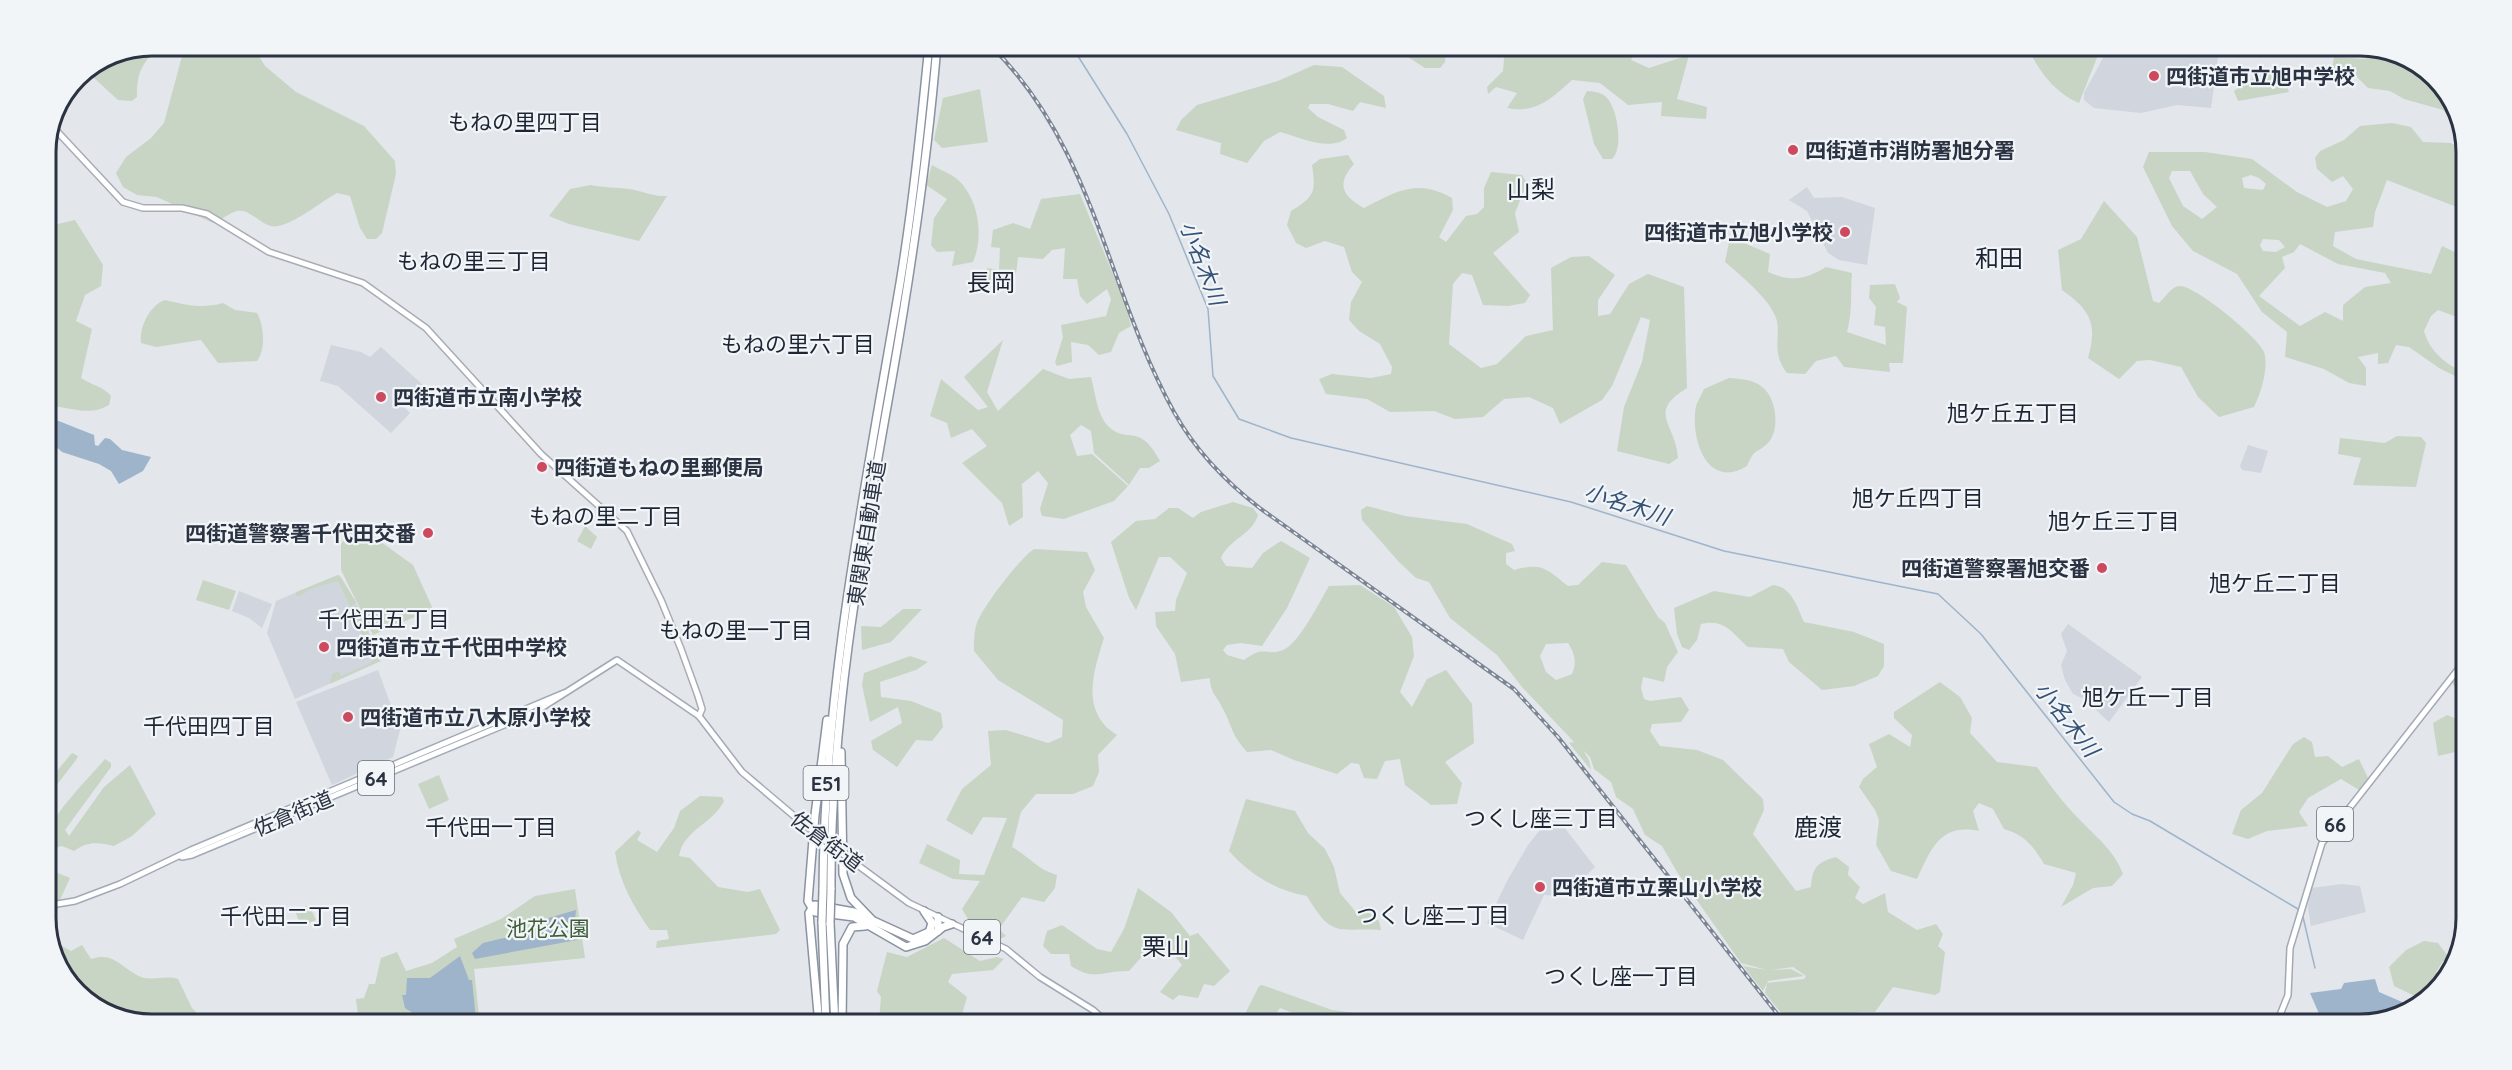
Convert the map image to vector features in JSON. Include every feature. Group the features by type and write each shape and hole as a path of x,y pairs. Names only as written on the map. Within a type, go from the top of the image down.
{"highway":[{"name":"東関東自動車道","path":"826,1015 822,922 826,785 836,676 900,280 928,56"},
{"name":"東関東自動車道","path":"835,1015 830,923 834,785 844,677 910,268 936,56"},
{"path":"812,908 808,901 821,754 836,676"},
{"path":"844,677 841,799 843,874 851,898 872,924"},
{"path":"818,1015 809,913 815,905 845,909 906,947 925,941 943,924"},
{"path":"924,911 932,923 929,933"},
{"path":"842,1015 842,957 845,938 852,927 872,924 907,938 919,938 943,924"}],"main road":[{"path":"58,132 123,202 143,208 182,207 207,214 269,252 363,283 426,328 541,454 627,531 662,600 698,696 702,710 699,716"},
{"name":"佐倉街道","path":"56,905 98,893 182,856 192,855 535,712 617,660 699,716 742,772 800,821 902,899 943,924 1006,949 1040,977 1099,1015"},
{"name":"66","path":"2280,1015 2288,995 2290,948 2322,843 2456,672"}],"shaded area":[{"name":"四街道市立旭中学校","path":"2104,56 2218,57 2211,108 2177,105 2141,113 2094,108 2084,100 2084,93"},
{"name":"四街道市立旭小学校","path":"1807,187 1814,198 1842,197 1875,208 1867,265 1839,260 1828,253 1807,211 1789,200"},
{"name":"四街道市立南小学校","path":"331,345 361,352 370,357 381,347 423,385 404,407 410,413 391,433 338,386 320,381"},
{"path":"2248,445 2268,451 2261,473 2242,470 2240,466"},
{"name":"四街道市立千代田中学校","path":"337,575 341,577 357,604 381,661 295,699 267,633 276,601"},
{"path":"239,591 272,604 262,628 249,618 232,611"},
{"path":"2068,624 2142,677 2109,722 2084,699 2073,694 2065,680 2061,665 2067,651 2061,634"},
{"name":"四街道市立八木原小学校","path":"378,670 400,730 393,757 332,785 296,702"},
{"name":"四街道市立栗山小学校","path":"1543,826 1564,827 1595,867 1568,893 1560,896 1544,895 1523,940 1487,923 1507,881 1528,845"},
{"path":"2342,884 2360,886 2366,912 2311,926 2308,907 2311,888"}],"green space":[{"path":"150,56 138,80 137,97 132,101 118,100 94,78 98,72 115,63 133,57"},
{"path":"182,56 259,56 265,66 296,92 364,126 395,161 396,174 382,233 376,239 367,239 360,228 350,196 337,193 295,219 278,226 271,226 241,211 234,212 213,223 157,197 137,195 123,187 116,173 126,157 151,138 164,123"},
{"path":"1445,56 1445,62 1440,68 1425,68 1408,57"},
{"path":"1504,56 1633,56 1631,60 1649,68 1689,56 1677,99 1707,107 1706,119 1661,116 1662,102 1628,105 1600,83 1572,80 1535,107 1507,108 1517,93 1496,87 1488,94 1487,87 1503,71"},
{"path":"2032,56 2098,56 2079,103 2054,86"},
{"path":"2334,57 2365,59 2379,57 2409,68 2437,93 2449,116 2443,110 2404,99 2390,91 2368,88 2354,74 2331,75"},
{"path":"1314,65 1342,67 1384,96 1386,108 1360,102 1353,111 1328,104 1310,104 1308,108 1318,117 1344,130 1347,138 1331,144 1323,144 1280,132 1264,141 1247,163 1220,154 1221,143 1176,130 1181,120 1197,105 1278,81"},
{"path":"2274,70 2284,78 2289,92 2238,101 2234,91 2246,82"},
{"path":"980,89 988,142 942,148 934,140 943,98"},
{"path":"1587,91 1604,95 1614,110 1618,141 1612,159 1603,159 1594,144 1583,99"},
{"path":"2392,123 2411,127 2423,142 2451,143 2456,146 2456,207 2387,180 2375,212 2373,227 2335,232 2333,246 2356,259 2431,274 2442,246 2456,253 2456,317 2438,310 2431,316 2424,331 2435,352 2456,368 2456,376 2439,368 2409,347 2396,345 2388,363 2378,364 2378,353 2358,357 2366,368 2366,386 2349,383 2324,369 2285,357 2287,332 2262,312 2237,274 2193,251 2172,226 2143,167 2149,152 2205,152 2252,159 2297,192 2327,207 2346,201 2353,189 2343,176 2332,182 2317,169 2315,158 2320,151 2344,140 2360,126","holes":["2172,171 2190,171 2203,194 2217,207 2202,219 2183,206 2169,178","2251,175 2266,184 2263,190 2244,188 2242,178","2263,239 2279,240 2285,247 2276,252 2263,251 2260,245","2300,244 2338,264 2385,273 2391,283 2365,287 2343,305 2343,321 2325,312 2300,326 2259,296 2285,268 2282,257 2294,252"]},
{"path":"1348,155 1354,164 1345,178 1344,189 1351,199 1364,208 1396,193 1417,188 1439,192 1452,198 1453,210 1439,237 1446,242 1466,216 1477,214 1484,207 1484,188 1491,172 1522,175 1527,183 1515,213 1519,232 1493,253 1530,295 1525,303 1508,306 1483,305 1472,275 1462,273 1453,284 1449,344 1481,368 1497,364 1526,336 1553,330 1551,268 1571,257 1589,256 1615,275 1598,300 1598,316 1610,314 1629,284 1648,274 1684,287 1687,388 1668,405 1666,412 1678,458 1669,464 1617,451 1624,407 1642,362 1650,320 1641,317 1612,386 1602,400 1560,424 1553,408 1529,397 1504,399 1483,417 1455,419 1434,411 1390,412 1367,399 1326,394 1319,379 1332,374 1371,378 1391,374 1392,367 1380,344 1359,331 1349,320 1351,302 1362,282 1352,272 1344,247 1325,241 1306,248 1296,243 1287,225 1291,211 1305,201 1312,192 1314,181 1312,165 1320,159"},
{"path":"932,165 957,179 975,207 979,230 973,262 952,266 955,251 937,252 931,245 934,218 947,199 926,185"},
{"path":"591,185 667,196 639,241 569,224 549,216 570,189"},
{"path":"1080,194 1126,306 1131,326 1119,333 1111,352 1099,355 1088,345 1071,342 1072,362 1057,366 1055,362 1063,337 1061,325 1106,316 1111,299 1107,289 1087,304 1080,296 1077,279 1063,279 1065,248 1052,250 1043,259 1018,257 1016,274 998,285 984,286 987,268 999,270 1000,248 991,247 993,230 1013,223 1030,229 1041,199"},
{"path":"2104,201 2137,237 2153,301 2159,303 2177,287 2188,288 2226,314 2260,345 2264,352 2265,372 2254,407 2219,417 2198,397 2181,367 2150,360 2137,361 2119,379 2088,358 2092,326 2085,311 2062,290 2058,250 2081,239"},
{"path":"75,220 103,265 101,286 85,295 76,321 92,329 81,378 111,396 109,405 101,409 85,411 56,406 56,224"},
{"path":"1730,237 1770,254 1768,272 1776,275 1798,278 1811,275 1826,267 1852,273 1851,309 1847,332 1886,345 1885,327 1874,325 1876,307 1869,298 1870,285 1895,284 1900,298 1897,302 1907,307 1903,363 1889,363 1890,372 1844,367 1836,356 1816,361 1805,374 1787,373 1779,358 1777,324 1772,310 1754,288 1725,262"},
{"path":"165,300 201,306 223,303 235,310 257,313 263,337 262,351 257,361 218,363 201,340 156,347 141,343 142,330 147,317"},
{"path":"1003,340 987,392 998,411 1043,369 1069,379 1091,377 1099,409 1108,426 1121,434 1139,437 1146,441 1160,461 1149,468 1140,468 1129,485 1094,453 1091,431 1081,425 1070,435 1077,456 1092,454 1128,486 1114,501 1064,519 1042,516 1040,509 1048,483 1038,471 1022,484 1023,517 1009,526 1002,503 962,463 987,446 972,429 951,438 947,423 930,416 941,379 978,410 988,407 964,377"},
{"path":"1729,378 1754,382 1761,386 1770,397 1775,421 1772,437 1768,443 1754,453 1747,466 1733,472 1721,472 1711,466 1699,445 1695,419 1696,406 1704,389"},
{"path":"2397,436 2421,437 2426,443 2416,487 2353,485 2361,458 2338,454 2340,438 2385,443"},
{"path":"1233,502 1253,508 1258,515 1251,527 1229,546 1221,558 1226,566 1252,568 1263,553 1281,541 1310,558 1287,608 1262,646 1241,643 1227,645 1223,650 1227,655 1244,660 1257,653 1283,650 1296,640 1329,586 1360,585 1394,607 1412,637 1414,656 1400,692 1412,707 1427,679 1446,670 1472,704 1474,743 1445,762 1462,783 1457,804 1431,805 1405,785 1400,759 1385,761 1377,779 1364,778 1359,764 1351,763 1337,774 1271,750 1247,752 1235,735 1213,691 1210,678 1181,682 1175,654 1156,626 1155,612 1175,611 1176,600 1187,573 1170,557 1159,557 1136,610 1129,598 1111,542 1136,521 1155,519 1169,508 1178,508 1193,518 1201,512"},
{"path":"1367,506 1405,516 1467,524 1512,544 1515,551 1506,553 1506,564 1514,570 1538,567 1554,575 1568,586 1578,585 1602,562 1626,565 1658,617 1665,623 1678,652 1667,667 1664,682 1643,677 1641,688 1644,699 1650,701 1681,697 1689,710 1681,722 1652,724 1650,731 1660,746 1697,750 1723,760 1763,799 1764,810 1753,834 1796,891 1811,887 1814,870 1824,861 1836,857 1849,867 1848,875 1860,887 1855,898 1863,904 1885,893 1888,912 1917,930 1936,924 1943,934 1938,946 1945,952 1940,992 1935,995 1893,987 1875,1012 1841,1015 1783,1015 1765,993 1767,983 1763,991 1743,966 1767,970 1741,963 1677,872 1662,846 1645,835 1633,809 1616,797 1611,782 1594,769 1590,757 1583,750 1589,760 1591,770 1569,743 1574,742 1522,687 1497,655 1450,618 1429,582 1416,578 1362,520 1361,510","holes":["1568,643 1574,654 1572,674 1556,680 1546,672 1540,656 1546,644","1793,967 1806,976 1804,979 1767,983 1804,976 1791,969 1771,970"]},
{"path":"356,524 413,565 433,609 373,635 341,570 341,544"},
{"path":"585,526 597,537 591,549 577,541"},
{"path":"1034,549 1087,552 1095,570 1083,592 1086,607 1104,638 1096,665 1092,691 1098,715 1105,726 1117,735 1098,755 1099,772 1093,786 1073,794 1036,794 1021,812 1012,847 1050,873 1057,875 1055,888 1044,902 1022,897 999,929 1006,936 998,940 975,931 962,909 980,881 953,879 919,863 927,844 960,860 959,874 984,875 1007,818 983,817 972,835 946,820 962,789 991,765 988,731 1006,730 1048,743 1062,737 1063,720 998,680 974,651 975,629 980,616 1011,572"},
{"path":"339,575 356,602 351,608 338,581 311,589 298,597 296,595 296,592"},
{"path":"203,580 236,591 229,610 196,600"},
{"path":"1773,585 1789,594 1804,622 1854,632 1884,644 1884,666 1878,676 1854,686 1822,690 1789,662 1783,649 1748,647 1727,628 1716,623 1701,624 1697,640 1689,650 1682,647 1677,634 1674,608 1714,591 1750,597"},
{"path":"357,605 380,661 330,684 332,674 338,671 341,676 371,663 374,658 368,643 365,643 353,611"},
{"path":"903,609 922,609 891,642 862,650 861,626 881,627"},
{"path":"910,656 928,662 916,670 880,682 881,697 911,701 941,713 943,727 932,741 916,740 897,767 873,750 871,741 902,723 898,707 870,722 862,685 864,673"},
{"path":"2456,675 2456,689 2452,683"},
{"path":"1940,682 1960,697 1972,718 1970,733 1997,762 2037,767 2068,807 2110,851 2123,874 2112,886 2093,888 2061,907 2073,885 2076,873 2044,864 2028,842 2018,834 2004,829 1993,809 1979,803 1973,811 1979,831 1955,831 1946,835 1932,849 1917,879 1891,871 1876,845 1879,820 1859,787 1863,779 1877,767 1869,744 1889,734 1910,747 1912,735 1894,718 1894,712"},
{"path":"2447,715 2456,719 2456,752 2438,756 2433,723"},
{"path":"2304,737 2312,742 2315,757 2328,756 2342,767 2359,759 2368,778 2359,790 2341,779 2308,798 2299,812 2308,826 2267,831 2248,839 2232,834 2241,810 2262,793 2293,744"},
{"path":"72,753 78,756 56,786 56,772"},
{"path":"105,759 111,763 111,767 65,830 69,836 104,787 130,765 156,814 132,836 114,846 93,843 83,845 74,851 62,846 56,848 56,818"},
{"path":"439,775 449,800 429,809 418,784"},
{"path":"700,796 722,797 724,801 713,816 687,839 679,856 690,858 718,887 748,892 760,889 780,930 776,934 656,948 657,941 669,939 667,930 650,930 644,921 623,883 615,852 638,830 641,833 637,840 657,852 674,828 680,811"},
{"path":"1246,799 1295,811 1308,833 1325,849 1334,867 1340,893 1355,911 1362,907 1379,921 1381,930 1346,930 1331,925 1323,919 1307,896 1274,886 1245,867 1229,851"},
{"path":"56,872 70,878 59,902 56,902"},
{"path":"1138,888 1171,912 1190,936 1198,933 1230,971 1214,986 1204,984 1198,998 1179,995 1173,1000 1160,992 1182,965 1171,951 1153,944 1129,971 1100,974 1080,971 1071,966 1069,954 1051,954 1043,946 1047,931 1062,925 1097,949 1111,952 1124,929"},
{"name":"池花公園","path":"575,889 585,958 474,969 479,1015 358,1015 356,999 364,998 369,984 375,984 381,958 397,952 406,971 432,963 457,947 454,939 501,919 535,896"},
{"path":"309,905 316,920 301,926 295,911"},
{"path":"944,938 980,961 997,957 1004,959 993,970 952,974 948,982 967,997 962,1015 880,1015 881,997 877,991 887,952 907,957"},
{"path":"2424,941 2438,943 2447,955 2449,954 2446,961 2443,961 2436,972 2439,974 2437,977 2416,997 2394,986 2389,967 2406,950"},
{"path":"60,945 71,951 82,945 91,959 106,957 112,959 141,977 178,979 192,1008 199,1015 133,1013 103,1002 79,982 65,961"},
{"path":"1262,985 1332,1010 1355,1013 1355,1015 1293,1015 1293,1013 1280,1008 1275,1015 1244,1015 1259,986"}],"water":[{"path":"56,420 94,435 95,445 98,446 105,438 110,439 122,450 151,457 143,471 119,484 111,471 99,464 62,452 56,447"},
{"path":"576,910 575,920 578,928 576,930 579,938 577,940 475,959 472,953 483,943 521,934 545,919"},
{"path":"460,956 469,980 472,980 476,1015 416,1015 405,1008 402,995 406,995 407,978 430,978"},
{"path":"2375,979 2379,992 2405,1003 2379,1013 2320,1015 2310,993 2341,989 2344,983"}],"waterway":[{"name":"小名木川","path":"1078,56 1127,134 1169,214 1208,309 1213,376 1239,419 1291,438 1571,502 1724,551 1938,594 1981,634 2114,802 2298,909"},
{"name":"小名木川","path":"2303,917 2315,968"}],"railway":[{"path":"1000,56 1026,86 1054,129 1077,174 1151,365 1182,426 1202,453 1224,477 1261,509 1514,689 1558,737 1778,1015"}],"place":[{"name":"四街道市立旭中学校","path":"2154,76"},
{"name":"四街道市消防署旭分署","path":"1793,150"},
{"name":"四街道市立旭小学校","path":"1845,232"},
{"name":"四街道市立南小学校","path":"381,397"},
{"name":"四街道もねの里郵便局","path":"542,467"},
{"name":"四街道警察署千代田交番","path":"428,533"},
{"name":"四街道警察署旭交番","path":"2102,568"},
{"name":"四街道市立千代田中学校","path":"324,647"},
{"name":"四街道市立八木原小学校","path":"348,717"},
{"name":"四街道市立栗山小学校","path":"1540,887"}],"district":[{"name":"もねの里四丁目","path":"525,122"},
{"name":"山梨","path":"1531,189"},
{"name":"和田","path":"1999,258"},
{"name":"もねの里三丁目","path":"474,261"},
{"name":"長岡","path":"991,282"},
{"name":"もねの里六丁目","path":"798,344"},
{"name":"旭ケ丘五丁目","path":"2013,413"},
{"name":"旭ケ丘四丁目","path":"1918,498"},
{"name":"もねの里二丁目","path":"606,516"},
{"name":"旭ケ丘三丁目","path":"2114,521"},
{"name":"旭ケ丘二丁目","path":"2275,583"},
{"name":"千代田五丁目","path":"384,619"},
{"name":"もねの里一丁目","path":"736,630"},
{"name":"旭ケ丘一丁目","path":"2148,697"},
{"name":"千代田四丁目","path":"209,726"},
{"name":"つくし座三丁目","path":"1541,818"},
{"name":"千代田一丁目","path":"491,827"},
{"name":"鹿渡","path":"1818,827"},
{"name":"つくし座二丁目","path":"1433,915"},
{"name":"千代田二丁目","path":"286,916"},
{"name":"栗山","path":"1166,946"},
{"name":"つくし座一丁目","path":"1621,976"}]}
